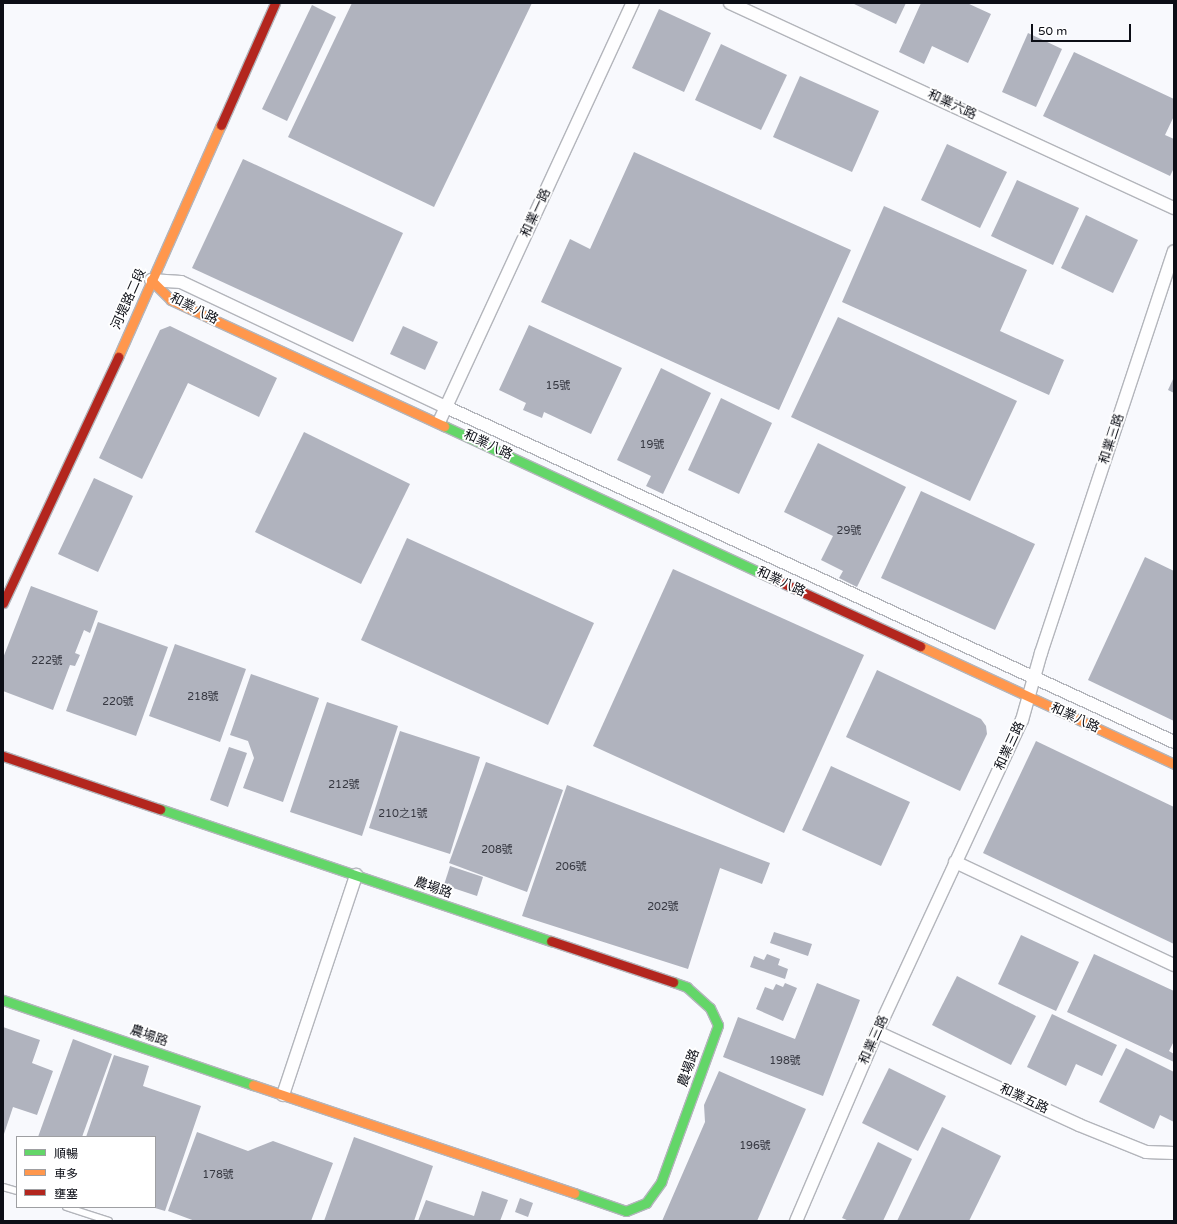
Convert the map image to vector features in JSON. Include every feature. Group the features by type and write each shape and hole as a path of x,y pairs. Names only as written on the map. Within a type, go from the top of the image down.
{"street":[{"name":"河堤路二段","path":"3,603 112,370 275,3"},
{"name":"和業一路","path":"439,422 633,3"},
{"name":"和業六路","path":"730,3 1174,208"},
{"name":"和業三路","path":"796,1221 877,1032 1020,725 1174,251"},
{"name":"和業八路","path":"151,280 181,282 446,407 1035,676 1174,742"},
{"name":"和業八路","path":"151,280 171,300 439,422 1174,764"},
{"name":"農場路","path":"3,756 687,987 710,1008 718,1025 661,1182 646,1203 626,1211 3,1000"},
{"path":"955,862 1174,965"},
{"path":"283,1095 356,875"},
{"name":"和業五路","path":"877,1032 1079,1124 1146,1152 1174,1153"}],"lane":[{"path":"3,1187 16,1191"},
{"path":"69,1208 109,1221"}],"building":[{"path":"352,3 532,3 434,207 288,137"},
{"path":"852,3 906,3 896,24"},
{"path":"921,3 967,3 991,14 968,63 932,46 924,64 899,52"},
{"path":"312,5 336,17 287,121 262,109"},
{"path":"659,9 711,33 684,92 632,68"},
{"path":"1028,33 1062,49 1036,107 1002,92"},
{"path":"721,44 787,75 761,130 695,100"},
{"path":"1074,52 1174,99 1174,116 1165,135 1174,139 1174,168 1170,176 1043,116"},
{"path":"800,76 879,111 852,172 773,137"},
{"path":"947,144 1007,172 980,228 921,200"},
{"path":"634,152 851,250 779,410 541,302 570,239 590,249"},
{"path":"243,159 403,233 353,342 192,268"},
{"path":"1017,180 1079,208 1053,265 991,236"},
{"path":"884,206 1027,270 1000,331 1064,360 1049,395 842,302"},
{"path":"1086,215 1138,240 1113,293 1061,268"},
{"path":"838,317 1017,401 970,501 791,417"},
{"path":"529,325 622,368 591,434 544,412 542,418 523,410 526,403 499,390"},
{"path":"170,326 277,378 259,417 188,383 142,479 99,458 160,330"},
{"path":"403,326 438,342 425,370 390,354"},
{"path":"661,368 711,393 663,494 646,486 651,476 617,460"},
{"path":"1174,377 1174,393 1168,390"},
{"path":"721,398 772,423 739,494 688,470"},
{"path":"304,432 410,484 361,584 255,532"},
{"path":"818,443 906,487 857,587 839,578 843,571 821,560 833,536 784,512"},
{"path":"94,478 133,496 98,572 58,554"},
{"path":"921,491 1035,544 995,630 881,578"},
{"path":"407,538 594,623 548,725 361,640"},
{"path":"1145,557 1174,571 1174,721 1088,680"},
{"path":"673,569 864,655 784,833 593,746"},
{"path":"31,586 98,611 90,633 84,630 75,653 80,655 75,666 70,665 53,710 3,691 3,658"},
{"path":"98,622 168,647 136,736 66,711"},
{"path":"175,644 246,669 220,742 149,716"},
{"path":"877,670 981,719 986,726 987,734 960,791 846,737"},
{"path":"251,674 319,698 283,802 243,788 254,758 248,741 230,735"},
{"path":"327,702 398,726 362,836 290,812"},
{"path":"400,731 480,757 450,854 369,828"},
{"path":"1036,741 1174,807 1174,944 983,853"},
{"path":"229,747 247,753 228,807 210,800"},
{"path":"486,762 563,790 527,892 449,863"},
{"path":"831,766 910,802 881,866 802,830"},
{"path":"567,785 770,863 762,884 720,868 688,969 522,916"},
{"path":"450,866 483,877 477,896 444,885"},
{"path":"774,932 812,944 808,956 770,943"},
{"path":"1021,935 1079,962 1056,1011 998,984"},
{"path":"767,954 780,959 778,965 788,969 785,979 750,967 754,956 764,960"},
{"path":"1094,954 1174,991 1174,1041 1169,1051 1174,1054 1174,1062 1067,1012"},
{"path":"957,976 1036,1016 1011,1065 932,1025"},
{"path":"785,983 797,988 783,1021 756,1009 765,987 773,990 776,984 783,987"},
{"path":"817,983 860,1000 823,1096 723,1057 738,1017 795,1039"},
{"path":"1052,1014 1117,1045 1102,1076 1076,1064 1066,1086 1027,1067"},
{"path":"3,1027 40,1040 32,1063 53,1071 37,1115 13,1107 3,1137"},
{"path":"73,1039 112,1054 82,1136 38,1136"},
{"path":"1126,1048 1174,1072 1174,1122 1160,1115 1154,1129 1099,1102"},
{"path":"114,1055 149,1066 143,1086 201,1106 165,1211 155,1208 156,1136 86,1136"},
{"path":"889,1068 946,1096 918,1151 862,1123"},
{"path":"719,1071 806,1109 757,1221 662,1221 705,1122 704,1105"},
{"path":"942,1127 1001,1156 969,1221 897,1221"},
{"path":"197,1132 248,1151 273,1141 333,1163 311,1221 195,1221 168,1211"},
{"path":"354,1137 433,1166 414,1221 324,1221"},
{"path":"878,1142 912,1159 883,1221 849,1221 842,1218"},
{"path":"482,1191 508,1200 500,1221 418,1221 426,1200 474,1216"},
{"path":"520,1198 533,1203 528,1217 515,1212"}],"traffic: fast":[{"path":"444,426 774,579"},
{"path":"160,809 551,941"},
{"path":"574,1193 626,1211 646,1203 661,1182 718,1025 710,1008 687,987 673,982"},
{"path":"3,1000 253,1085"}],"traffic: slow":[{"path":"118,357 221,125"},
{"path":"151,280 171,300 444,426"},
{"path":"920,646 1174,764"},
{"path":"253,1085 574,1193"}],"traffic: jam":[{"path":"221,125 275,3"},
{"path":"3,603 118,357"},
{"path":"774,579 920,646"},
{"path":"3,756 160,809"},
{"path":"551,941 673,982"}]}
